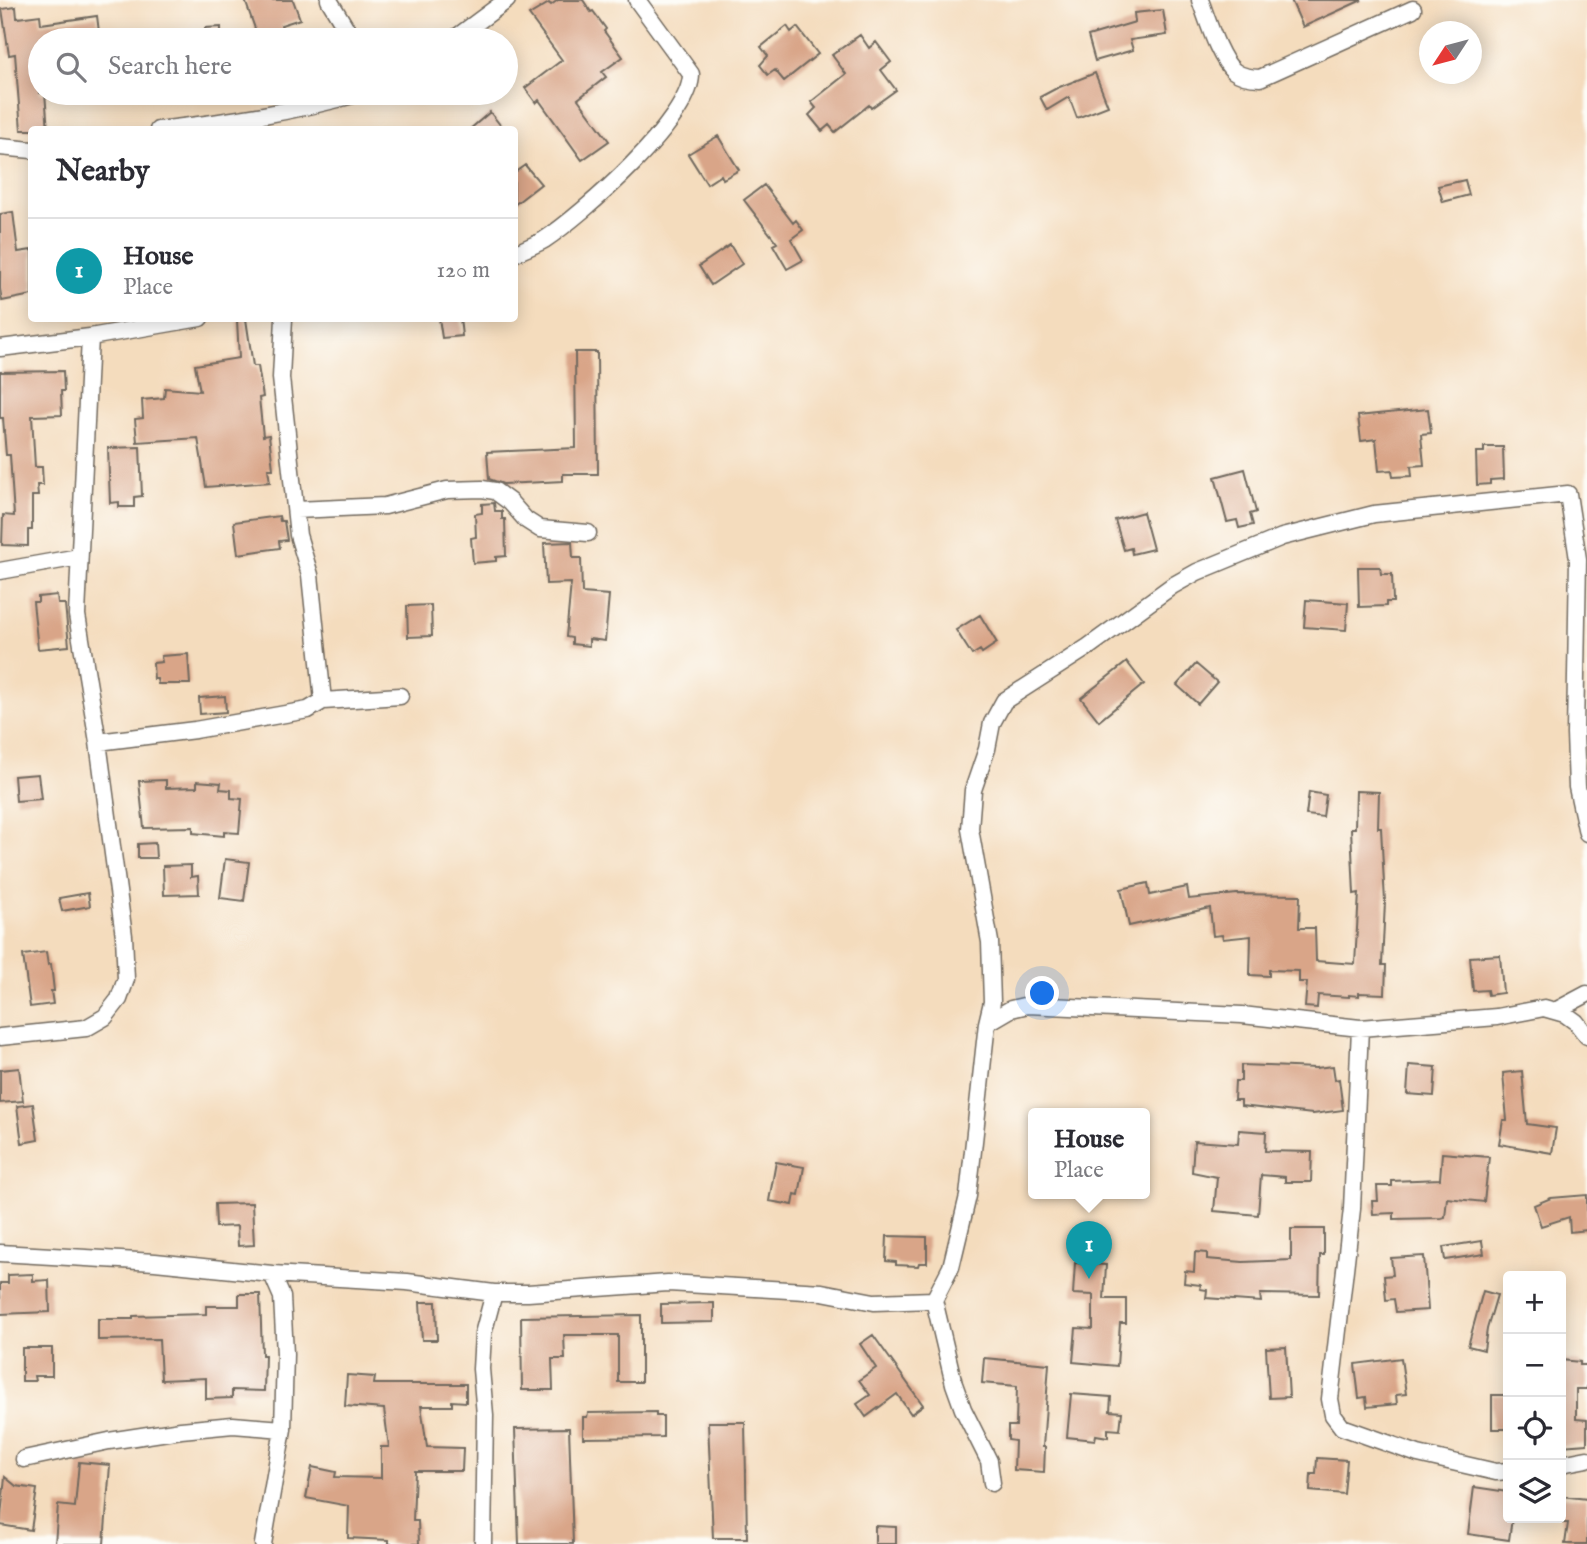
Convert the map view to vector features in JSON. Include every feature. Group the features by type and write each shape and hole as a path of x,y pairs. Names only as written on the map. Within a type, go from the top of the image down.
{"street":[{"path":"329,0 346,28"},
{"path":"469,28 507,0"},
{"path":"518,252 543,240 616,182 652,144 691,88 691,74 637,0"},
{"path":"1200,0 1226,61 1234,71 1247,78 1260,78 1413,9"},
{"path":"183,126 307,105"},
{"path":"0,147 28,150"},
{"path":"0,348 90,337 177,322"},
{"path":"285,322 281,378 298,536 310,575 323,701"},
{"path":"0,1037 86,1028 105,1017 119,999 126,979 124,936 98,743 77,615 90,337"},
{"path":"296,510 385,506 447,490 482,489 495,491 510,502 526,520 540,529 588,533"},
{"path":"992,1483 986,1452 963,1409 954,1384 934,1300 951,1268 968,1196 987,1023 992,1002 990,942 970,829 973,790 987,749 992,723 1004,701 1088,647 1172,586 1197,572 1282,537 1374,514 1568,494 1578,559 1577,787 1587,833"},
{"path":"0,571 79,557"},
{"path":"98,743 195,730 308,710 323,701 400,696"},
{"path":"1557,1010 1587,994"},
{"path":"987,1023 1011,1009 1028,1005 1242,1015 1360,1028 1497,1017 1544,1008 1557,1010 1576,1023 1587,1036"},
{"path":"1360,1028 1352,1209 1330,1399 1333,1415 1342,1427 1418,1454 1503,1471"},
{"path":"0,1253 407,1282 494,1293 668,1283 822,1292 874,1302 934,1300"},
{"path":"262,1544 283,1429 285,1354 282,1297 272,1273"},
{"path":"483,1544 485,1415 481,1369 483,1334 494,1293"},
{"path":"24,1459 109,1441 181,1430 233,1425 283,1429"},
{"path":"1566,1463 1587,1459"}],"building":[{"path":"245,0 293,0 300,19 281,25 282,28 255,28"},
{"path":"558,0 583,0 606,29 604,31 623,57 602,72 606,77 578,99 609,141 582,160 539,100 536,103 525,88 562,60 529,15"},
{"path":"1291,0 1362,0 1303,27"},
{"path":"16,7 17,18 40,15 41,24 97,16 98,28 28,28 28,105 46,105 48,126 28,126 28,130 21,130 15,54 9,55 2,9"},
{"path":"1163,10 1167,35 1130,40 1133,50 1095,61 1088,36 1135,22 1134,13"},
{"path":"787,26 791,32 797,27 818,54 784,81 775,70 768,75 760,65 768,56 761,47"},
{"path":"860,35 869,48 876,42 891,62 881,70 896,90 871,108 869,105 835,132 829,125 822,131 809,115 816,108 811,102 846,74 832,55"},
{"path":"1095,73 1108,106 1077,118 1069,97 1047,110 1040,97"},
{"path":"490,112 501,126 474,126"},
{"path":"718,136 739,170 723,179 721,175 707,184 688,154"},
{"path":"525,165 541,184 518,202 518,170"},
{"path":"1465,180 1469,195 1443,202 1438,186"},
{"path":"764,185 793,223 796,220 803,230 791,239 803,260 787,269 773,245 777,243 744,200"},
{"path":"13,212 18,252 28,251 28,296 2,301 0,289 0,214"},
{"path":"730,245 742,264 711,285 699,266"},
{"path":"237,322 246,322 253,366 258,366 263,397 259,398 263,436 269,435 273,469 268,469 270,482 206,487 198,438 137,442 135,419 143,418 142,400 164,398 165,388 200,391 195,365 239,358"},
{"path":"440,322 460,322 462,336 442,338"},
{"path":"575,352 597,352 598,474 563,474 563,481 503,484 489,479 487,452 576,448"},
{"path":"63,371 62,415 32,416 35,467 42,467 43,485 37,485 38,496 32,496 32,530 28,530 28,546 2,545 3,515 14,516 10,455 6,455 3,418 0,418 0,372"},
{"path":"1428,409 1431,433 1421,434 1424,465 1411,466 1412,476 1393,477 1392,470 1379,471 1376,439 1361,441 1358,416"},
{"path":"140,447 142,496 134,497 134,507 119,507 119,502 110,503 108,448"},
{"path":"1484,447 1503,447 1504,479 1477,485 1476,452 1484,452"},
{"path":"1245,469 1256,512 1250,514 1253,525 1239,528 1237,520 1227,522 1215,477"},
{"path":"494,503 495,511 502,511 502,519 505,519 506,556 496,557 496,561 473,563 471,538 476,537 475,514 482,513 482,504"},
{"path":"1143,512 1153,549 1132,554 1131,548 1124,550 1115,520"},
{"path":"279,516 280,521 284,521 287,540 279,541 280,548 238,554 234,522"},
{"path":"572,542 573,558 581,558 582,593 609,595 605,641 589,639 589,646 572,644 572,638 566,637 571,583 546,584 544,543"},
{"path":"1358,567 1380,567 1381,574 1392,574 1393,602 1386,602 1386,606 1359,607"},
{"path":"57,595 58,604 65,604 69,646 38,649 33,602 38,602 38,597"},
{"path":"1306,600 1348,603 1346,630 1304,627"},
{"path":"431,605 432,636 408,637 407,606"},
{"path":"980,615 997,643 982,653 980,650 972,655 956,630"},
{"path":"188,654 190,684 158,684 157,679 154,679 153,663 162,662 161,656"},
{"path":"1127,662 1144,684 1099,721 1081,698"},
{"path":"1196,664 1217,682 1198,704 1177,685"},
{"path":"225,696 226,712 200,714 199,698"},
{"path":"38,774 41,799 16,801 14,776"},
{"path":"166,780 166,788 197,787 197,781 221,783 220,789 231,790 231,798 242,799 239,833 224,832 224,836 193,833 193,827 144,828 139,781"},
{"path":"1356,791 1379,792 1378,828 1381,828 1385,902 1382,965 1386,965 1385,994 1359,993 1359,996 1349,997 1318,995 1317,1008 1305,1007 1307,982 1299,982 1299,971 1269,970 1269,976 1250,975 1251,936 1223,939 1222,935 1213,936 1210,908 1129,926 1121,889 1148,883 1150,895 1187,887 1189,899 1237,894 1300,895 1299,928 1315,928 1316,961 1355,964 1359,893 1354,894 1351,828 1355,828"},
{"path":"1309,792 1326,795 1323,817 1306,815"},
{"path":"155,843 156,858 138,858 138,844"},
{"path":"225,859 249,862 244,901 220,898"},
{"path":"191,865 191,877 198,876 199,894 164,895 163,866"},
{"path":"88,893 90,906 62,911 59,898"},
{"path":"46,952 48,965 51,964 53,1004 30,1007 23,955"},
{"path":"1500,955 1503,993 1488,995 1487,990 1473,991 1470,957"},
{"path":"1241,1065 1316,1068 1333,1066 1335,1080 1339,1079 1343,1110 1313,1114 1241,1106 1241,1100 1234,1100 1235,1081 1241,1081"},
{"path":"1409,1065 1436,1067 1434,1096 1407,1094"},
{"path":"19,1068 23,1101 0,1103 0,1070"},
{"path":"1522,1071 1527,1124 1556,1128 1552,1153 1499,1144 1503,1120 1507,1120 1503,1073"},
{"path":"33,1104 38,1140 22,1143 17,1106"},
{"path":"1239,1130 1266,1132 1265,1151 1312,1152 1311,1182 1285,1182 1285,1177 1261,1175 1258,1215 1214,1211 1217,1177 1192,1172 1194,1141 1238,1144"},
{"path":"1442,1153 1489,1157 1484,1202 1447,1198 1445,1217 1441,1218 1394,1219 1394,1213 1373,1214 1372,1201 1378,1201 1377,1186 1392,1186 1392,1181 1440,1179"},
{"path":"776,1162 804,1167 799,1195 795,1194 793,1205 769,1201"},
{"path":"1587,1195 1587,1230 1570,1232 1569,1217 1541,1226 1534,1205 1551,1198"},
{"path":"252,1203 254,1245 238,1246 237,1226 216,1227 215,1204"},
{"path":"1291,1229 1324,1229 1319,1295 1260,1294 1261,1302 1206,1298 1207,1290 1200,1289 1201,1285 1184,1283 1185,1271 1194,1272 1195,1252 1207,1253 1207,1259 1243,1262 1291,1260"},
{"path":"887,1236 927,1237 927,1263 919,1263 918,1266 896,1265 896,1262 886,1261"},
{"path":"1482,1241 1484,1254 1445,1260 1443,1247"},
{"path":"1424,1256 1428,1310 1396,1312 1394,1299 1386,1300 1384,1276 1393,1275 1391,1258"},
{"path":"1075,1263 1106,1265 1104,1299 1126,1299 1126,1323 1120,1323 1117,1366 1073,1362 1076,1328 1093,1329 1093,1295 1073,1294"},
{"path":"33,1274 33,1281 49,1280 50,1312 0,1314 0,1283 8,1283 8,1275"},
{"path":"1483,1291 1497,1295 1484,1350 1468,1346"},
{"path":"239,1294 260,1294 262,1355 265,1355 264,1391 232,1390 232,1398 206,1399 206,1378 161,1380 159,1339 98,1340 98,1319 206,1314 206,1306 239,1306"},
{"path":"420,1302 436,1302 437,1340 422,1340"},
{"path":"714,1303 714,1322 661,1323 661,1304"},
{"path":"641,1315 641,1382 618,1382 618,1335 564,1335 565,1359 552,1359 553,1390 522,1390 521,1317"},
{"path":"873,1335 923,1405 911,1414 897,1394 866,1417 857,1404 870,1395 859,1380 876,1368 860,1344"},
{"path":"1286,1347 1289,1397 1269,1398 1266,1348"},
{"path":"22,1348 52,1348 52,1376 34,1376 35,1381 22,1381"},
{"path":"984,1358 1049,1364 1043,1447 1044,1472 1014,1470 1015,1441 1008,1440 1008,1426 1016,1426 1017,1386 982,1383"},
{"path":"1401,1358 1406,1394 1396,1395 1397,1404 1367,1407 1366,1397 1359,1398 1355,1364"},
{"path":"1566,1361 1587,1365 1587,1389 1576,1389 1576,1419 1587,1420 1587,1444 1566,1446"},
{"path":"347,1375 375,1377 374,1384 466,1384 466,1402 452,1401 452,1406 421,1406 427,1447 463,1448 462,1471 415,1471 413,1521 418,1521 419,1544 389,1544 389,1540 348,1538 349,1506 306,1498 312,1467 336,1472 335,1477 381,1478 381,1447 389,1447 384,1409 345,1406"},
{"path":"1071,1394 1111,1397 1110,1411 1122,1412 1120,1430 1108,1429 1108,1437 1096,1435 1095,1440 1067,1437"},
{"path":"1492,1395 1503,1395 1503,1429 1492,1429"},
{"path":"656,1412 656,1416 663,1416 663,1437 583,1438 583,1417 587,1417 588,1413"},
{"path":"708,1422 745,1422 747,1538 713,1538"},
{"path":"569,1428 573,1544 519,1544 515,1429"},
{"path":"1317,1458 1347,1460 1344,1494 1310,1491 1311,1474 1316,1474"},
{"path":"79,1462 110,1465 104,1544 55,1544 58,1505 75,1507"},
{"path":"5,1477 16,1486 37,1489 31,1530 0,1525"},
{"path":"1474,1487 1503,1491 1503,1523 1511,1523 1509,1540 1468,1534"},
{"path":"1566,1497 1587,1499 1587,1544 1565,1544 1568,1523"},
{"path":"875,1526 896,1527 896,1544 875,1544"}],"place":[{"name":"House","path":"1089,1279"}]}
